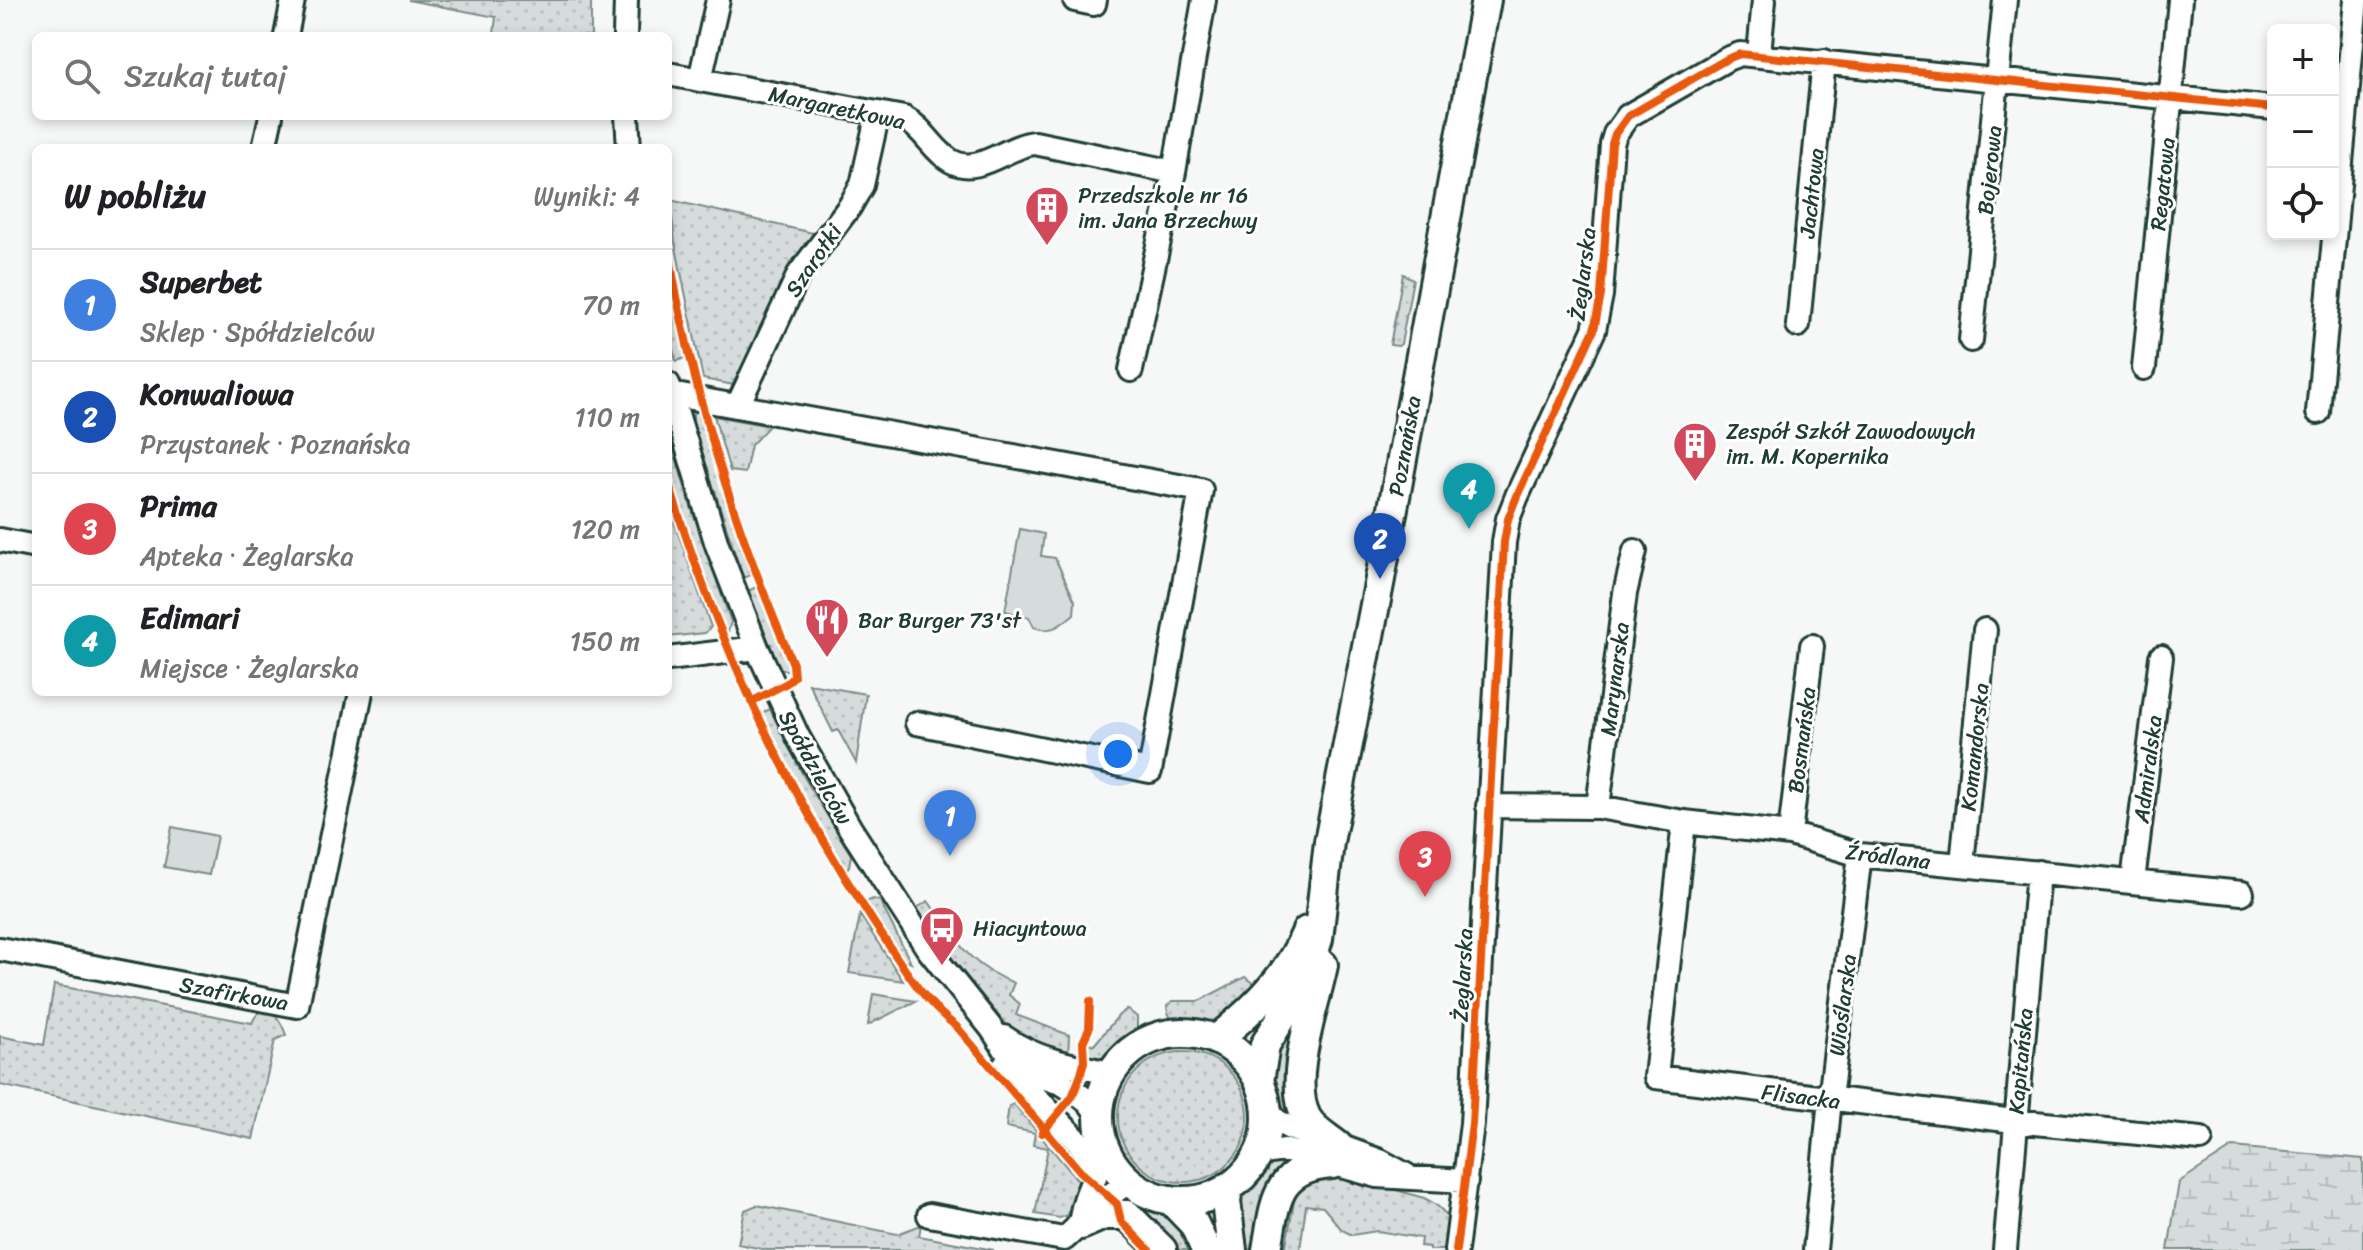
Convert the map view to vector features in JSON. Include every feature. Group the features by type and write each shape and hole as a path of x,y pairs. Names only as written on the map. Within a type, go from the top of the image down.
{"main road":[{"name":"Poznańska","path":"1259,1081 1265,1045 1309,968 1318,939 1322,893 1486,0"},
{"name":"Poznańska","path":"1216,1040 1254,1007 1287,969 1301,945 1322,893"},
{"path":"1267,1250 1277,1195 1284,1184 1304,1168 1335,1155 1307,1117 1300,1090 1304,1050 1326,949 1322,893"},
{"path":"1192,1034 1216,1040 1237,1053 1259,1081 1266,1110 1265,1133 1258,1154 1245,1173 1228,1187 1195,1200 1171,1200 1149,1194 1130,1182 1114,1166 1104,1146 1099,1116 1103,1094 1112,1073 1131,1051 1157,1037 1192,1034"},
{"path":"1228,1187 1226,1201 1232,1250"},
{"path":"1171,1200 1194,1224 1206,1250"},
{"path":"1081,1225 1104,1215 1127,1215 1162,1250"}],"street":[{"path":"287,32 293,0"},
{"path":"625,32 626,0"},
{"path":"700,80 718,0"},
{"path":"1075,0 1094,4 1095,0"},
{"path":"1131,370 1174,172 1204,0"},
{"path":"1759,54 1764,0"},
{"name":"Bojerowa","path":"1971,340 2005,0"},
{"name":"Regatowa","path":"2144,368 2180,0"},
{"path":"2318,412 2356,0"},
{"name":"Żeglarska","path":"1456,1250 1473,1108 1504,542 1508,519 1517,496 1594,330 1601,295 1615,134 1628,116 1740,54 2267,107"},
{"name":"Jachtowa","path":"1798,325 1824,61"},
{"name":"Margaretkowa","path":"672,75 904,118 918,126 947,159 961,165 986,163 1015,147 1035,143 1174,172"},
{"name":"Szarotki","path":"738,405 799,274 862,185 878,113"},
{"path":"265,144 270,120"},
{"path":"627,120 629,144"},
{"path":"672,390 738,405 1201,490 1150,771 917,723"},
{"name":"Spółdzielców","path":"672,399 717,545 757,648 798,737 850,828 921,938 1011,1058 1036,1075 1061,1083 1077,1093 1089,1102 1099,1116"},
{"path":"0,540 32,546"},
{"name":"Marynarska","path":"1598,807 1625,593 1635,551"},
{"name":"Komandorska","path":"1962,864 1985,630"},
{"name":"Bosmańska","path":"1790,834 1812,646"},
{"path":"672,659 757,648"},
{"name":"Admiralska","path":"2133,881 2161,657"},
{"name":"Szafirkowa","path":"0,949 297,1006 360,696"},
{"name":"Źródlana","path":"1488,806 1598,807 1684,822 1790,834 1860,855 2242,893"},
{"name":"Flisacka","path":"1684,822 1656,1077 2014,1121 2201,1139"},
{"name":"Wioślarska","path":"1815,1250 1860,855"},
{"name":"Kapitańska","path":"2005,1250 2038,872"},
{"path":"984,1020 997,1055 1077,1140 1095,1177"},
{"name":"Spółdzielców","path":"984,1020 1025,1051 1112,1073"},
{"path":"1266,1110 1277,1121 1377,1176 1466,1181"},
{"path":"1081,1225 1082,1205 1102,1161 1104,1146"},
{"path":"1258,1154 1284,1150 1335,1155"},
{"path":"929,1215 1064,1239 1081,1225 1093,1209 1130,1182"}],"green space":[{"path":"408,0 591,0 591,32 494,32 496,17"},
{"path":"672,200 817,234 739,386 703,379 675,243"},
{"path":"1403,274 1413,279 1401,344 1390,345"},
{"path":"672,284 688,357 676,361 672,346"},
{"path":"701,408 754,574 743,578 693,424 693,414"},
{"path":"714,416 769,426 751,445 745,473 730,471"},
{"path":"672,444 731,622 726,638 672,484"},
{"path":"672,516 711,627 705,633 672,637"},
{"path":"1020,529 1044,534 1041,556 1055,558 1075,601 1074,614 1051,629 1034,627 1029,617 1005,611"},
{"path":"758,586 791,664 791,671 780,669 748,591"},
{"path":"809,684 866,694 856,763 838,730 833,732"},
{"path":"770,709 804,777 851,855 845,872 794,784 761,717"},
{"path":"172,827 217,836 209,875 164,867"},
{"path":"873,899 880,901 911,963 900,958 864,903"},
{"path":"928,901 964,950 985,968 1014,983 1009,995 1020,1004 1016,1015 1069,1035 1068,1058 1022,1040 1001,1019 917,908"},
{"path":"860,915 903,981 849,973"},
{"path":"1245,977 1263,989 1220,1019 1188,1025 1173,1020 1169,1014 1167,1006 1173,1001 1199,1001"},
{"path":"54,985 252,1023 262,1011 271,1012 286,1035 275,1040 253,1139 0,1085 0,1036 44,1045"},
{"path":"873,994 916,1001 868,1025"},
{"path":"1299,1003 1296,1124 1278,1106 1272,1094 1271,1080 1281,1039"},
{"path":"1127,1009 1137,1017 1137,1037 1114,1054 1087,1062 1086,1042 1094,1045"},
{"path":"1183,1052 1208,1057 1229,1071 1243,1092 1248,1117 1243,1142 1229,1163 1208,1177 1183,1182 1158,1177 1137,1163 1123,1142 1118,1117 1123,1092 1137,1071 1158,1057"},
{"path":"1014,1104 1081,1184 1067,1215 1060,1218 1035,1214 1048,1148 1033,1145 1035,1133 1006,1127 1009,1106"},
{"path":"2233,1147 2363,1159 2363,1250 2168,1250 2179,1182"},
{"path":"1301,1158 1259,1250 1238,1250 1239,1211 1246,1185 1253,1174 1262,1165 1275,1160"},
{"path":"1340,1174 1433,1203 1448,1219 1447,1250 1430,1250 1430,1247 1420,1246 1421,1238 1377,1231 1352,1235 1342,1230 1323,1207 1306,1205 1300,1250 1285,1250 1296,1191 1314,1181 1333,1179"},
{"path":"1133,1199 1153,1206 1169,1217 1195,1250 1168,1250 1118,1200"},
{"path":"757,1205 897,1234 921,1225 919,1236 994,1250 767,1250 738,1244 745,1210"}],"cycle path":[{"path":"1456,1250 1472,1124 1504,542 1508,519 1517,496 1594,330 1601,295 1615,134 1628,116 1740,54 2267,107"},
{"path":"672,269 689,354 718,459 753,563 793,664 794,676 787,683 751,702"},
{"path":"672,493 708,597 755,710 841,871 921,992 957,1027 1080,1171 1117,1204 1121,1221 1149,1250"},
{"path":"1042,1133 1072,1097 1080,1077 1084,1062 1083,1042 1089,1029 1090,1001"}],"place":[{"name":"Przedszkole nr 16 im. Jana Brzechwy","path":"1047,247"},
{"name":"Zespół Szkół Zawodowych im. M. Kopernika","path":"1695,483"},
{"name":"Edimari","path":"1469,529"},
{"name":"Konwaliowa","path":"1380,579"},
{"name":"Bar Burger 73'st","path":"827,659"},
{"name":"Superbet","path":"950,856"},
{"name":"Prima","path":"1425,897"},
{"name":"Hiacyntowa","path":"942,967"}]}
